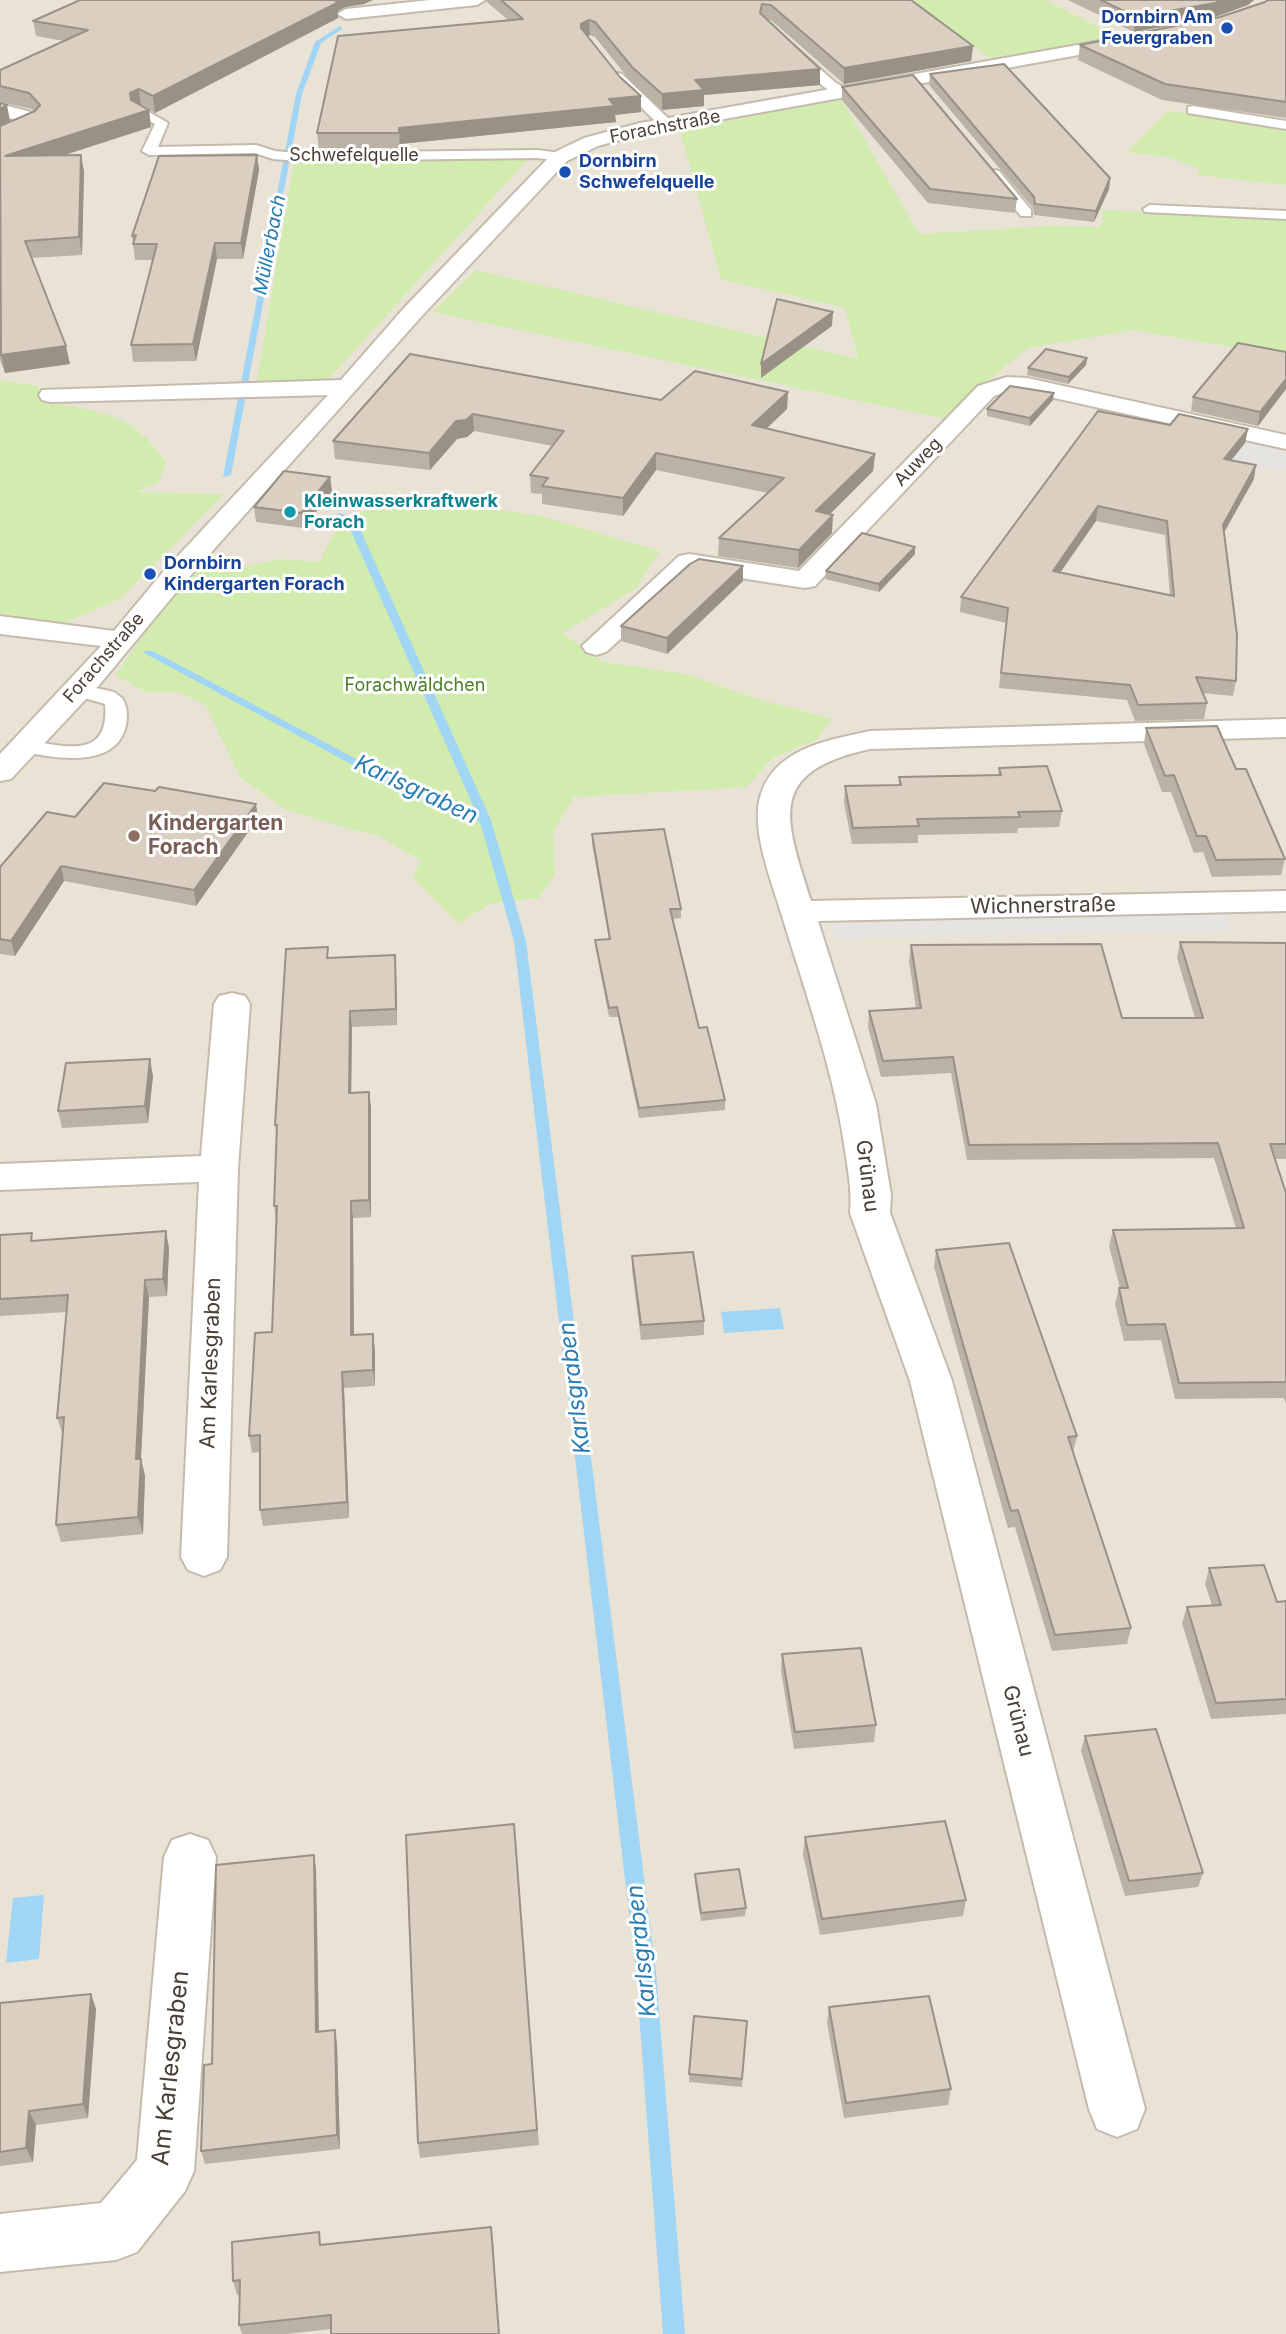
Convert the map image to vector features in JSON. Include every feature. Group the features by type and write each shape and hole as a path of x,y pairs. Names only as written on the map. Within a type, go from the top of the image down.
{"street":[{"path":"341,8 400,9 477,0"},
{"name":"Forachstraße","path":"0,772 78,690 173,578 482,236 561,157 590,142 667,125 845,93 919,85 1147,38"},
{"path":"0,110 24,116 30,121 0,136"},
{"name":"Auweg","path":"596,646 690,562 804,580 986,391 1007,384 1027,385 1286,442"},
{"path":"51,395 348,387"},
{"path":"0,625 120,640"},
{"name":"Grünau","path":"1116,2109 931,1381 870,1213 871,1195 856,1104 780,855 775,819 777,791 804,758 870,740 1286,728"},
{"name":"Wichnerstraße","path":"799,911 1286,901"},
{"name":"Am Karlesgraben","path":"204,1557 219,1168 232,1004"},
{"path":"0,1177 219,1168"},
{"name":"Am Karlesgraben","path":"0,2244 116,2231 165,2171 190,1857"}],"lane":[{"path":"780,37 832,86 845,93"},
{"path":"607,64 626,88 667,125"},
{"path":"1193,110 1286,125"},
{"name":"Schwefelquelle","path":"140,111 162,123 149,150 256,149 273,155 297,157 538,154 561,157"},
{"path":"985,164 1026,213"},
{"path":"1150,209 1286,215"},
{"path":"25,746 82,752 106,744 113,737 118,725 115,702 107,696 78,690"}],"shaded area":[{"path":"0,0 1286,0 1286,2334 0,2334"},
{"path":"1229,437 1278,447 1286,452 1286,465 1281,471 1214,458"},
{"path":"1225,911 1233,930 834,939 829,920"}],"green space":[{"path":"740,0 1045,0 1122,39 997,62 946,28 849,18 775,26"},
{"path":"841,99 919,234 1050,226 1100,227 1104,210 1286,219 1286,356 1133,330 1028,348 942,418 433,312 476,270 858,359 845,308 721,279 680,130"},
{"path":"1168,111 1286,128 1286,185 1198,175 1198,168 1168,157 1127,152"},
{"path":"528,159 328,380 257,381 294,162"},
{"path":"0,380 38,386 42,402 96,412 135,428 166,462 159,482 136,492 224,494 121,598 60,625 24,622 0,613"},
{"name":"Forachwäldchen","path":"433,499 540,516 660,551 635,589 562,633 603,662 686,674 751,697 832,719 816,740 773,758 746,787 574,797 553,832 555,874 539,898 492,903 458,923 413,878 420,860 377,835 285,809 240,777 206,705 178,692 146,692 116,675 146,630 170,584 214,561 238,568 280,559 321,562 329,542 351,518 379,507"}],"water":[{"path":"780,1308 784,1329 724,1333 721,1312"},
{"path":"44,1895 39,1959 6,1963 13,1898"}],"building":[{"path":"80,0 335,0 337,3 153,96 139,89 130,93 131,100 149,110 5,156 81,155 79,237 25,241 66,346 1,355 0,126 35,111 40,105 29,93 0,86 0,70 88,30 33,21"},
{"path":"501,0 911,0 973,46 844,68 771,5 762,4 760,13 820,69 695,80 704,90 662,94 632,67 595,22 589,20 581,24 581,28 620,77 641,96 609,99 615,106 399,128 399,133 317,133 338,36 523,19"},
{"path":"1101,0 1224,0 1136,17"},
{"path":"1268,0 1286,0 1286,102 1165,84 1080,45 1220,17"},
{"path":"1004,64 1110,178 1096,211 1035,204 1034,197 930,74"},
{"path":"913,75 1017,199 930,189 842,87"},
{"path":"257,155 241,243 215,243 193,344 131,345 157,244 133,244 136,235 132,236 159,156"},
{"path":"777,299 833,312 761,364"},
{"path":"1238,343 1286,352 1286,379 1260,412 1193,397"},
{"path":"1046,349 1087,358 1069,377 1028,368"},
{"path":"410,354 661,400 695,371 788,392 752,425 875,454 816,511 833,515 799,550 719,538 784,478 656,453 623,498 542,486 548,478 530,475 564,431 473,414 466,420 456,421 429,453 333,441"},
{"path":"1010,386 1054,393 1030,418 987,409"},
{"path":"1098,411 1170,425 1179,414 1248,429 1224,459 1256,465 1223,525 1237,635 1236,681 1196,677 1207,703 1138,705 1130,685 1001,673 1008,608 961,597","holes":["1098,506 1167,521 1174,596 1053,571"]},
{"path":"284,471 330,477 301,513 254,507"},
{"path":"862,533 915,547 879,584 826,571"},
{"path":"699,559 743,566 667,638 621,626 690,564"},
{"path":"1217,726 1236,769 1246,769 1285,859 1216,860 1206,836 1197,836 1174,775 1165,776 1146,728"},
{"path":"1047,766 1062,811 1018,812 1020,817 917,819 919,826 853,828 845,786 901,785 899,777 1001,775 999,768"},
{"path":"104,783 155,791 159,787 256,804 194,890 61,866 11,941 0,939 0,867 47,812 75,817"},
{"path":"664,829 681,909 670,909 699,1028 707,1027 725,1100 639,1108 617,1007 609,1008 595,940 610,939 592,834"},
{"path":"1180,942 1286,943 1286,1144 1270,1144 1286,1193 1286,1382 1179,1383 1165,1324 1127,1325 1119,1288 1128,1288 1113,1230 1244,1228 1218,1143 969,1145 953,1057 883,1061 869,1011 921,1008 911,945 1101,944 1122,1018 1203,1018"},
{"path":"328,947 327,958 395,955 396,1009 350,1011 349,1093 369,1092 369,1200 351,1201 351,1335 373,1334 373,1370 342,1372 347,1502 260,1510 260,1435 249,1436 255,1333 272,1332 277,1206 274,1206 275,1125 286,949"},
{"path":"150,1059 145,1106 58,1111 66,1063"},
{"path":"166,1231 163,1279 145,1280 136,1459 141,1459 138,1517 56,1525 64,1417 57,1418 68,1295 0,1299 0,1235 32,1233 31,1241"},
{"path":"1009,1243 1077,1436 1068,1437 1131,1628 1055,1635 1018,1510 1011,1511 936,1250"},
{"path":"693,1252 704,1321 641,1325 632,1256"},
{"path":"1264,1565 1277,1602 1286,1601 1286,1699 1216,1703 1187,1607 1221,1605 1209,1568"},
{"path":"861,1648 876,1725 795,1732 782,1654"},
{"path":"1156,1729 1203,1873 1129,1881 1085,1736"},
{"path":"945,1821 966,1900 822,1919 805,1837"},
{"path":"514,1824 537,2130 418,2143 406,1835"},
{"path":"314,1855 316,2032 335,2030 337,2135 201,2151 204,2065 212,2064 216,1865"},
{"path":"739,1869 746,1908 701,1913 695,1874"},
{"path":"91,1994 83,2104 29,2111 26,2148 0,2152 0,2003"},
{"path":"929,1996 951,2089 846,2103 829,2007"},
{"path":"694,2016 747,2021 742,2079 689,2074"},
{"path":"491,2227 499,2334 331,2334 331,2315 239,2325 240,2280 233,2281 232,2242 319,2232 320,2245"}],"waterway":[{"name":"Müllerbach","path":"226,475 299,94 318,42 340,28"},
{"name":"Müllerbach","path":"340,516 350,518 485,820"},
{"name":"Karlsgraben","path":"149,653 407,790 485,820"},
{"name":"Karlsgraben","path":"485,820 520,941 646,1973 674,2334"}],"place":[{"name":"Dornbirn Am Feuergraben","path":"1227,28"},
{"name":"Dornbirn Schwefelquelle","path":"565,172"},
{"name":"Kleinwasserkraftwerk Forach","path":"290,512"},
{"name":"Dornbirn Kindergarten Forach","path":"150,574"},
{"name":"Kindergarten Forach","path":"134,836"}]}
